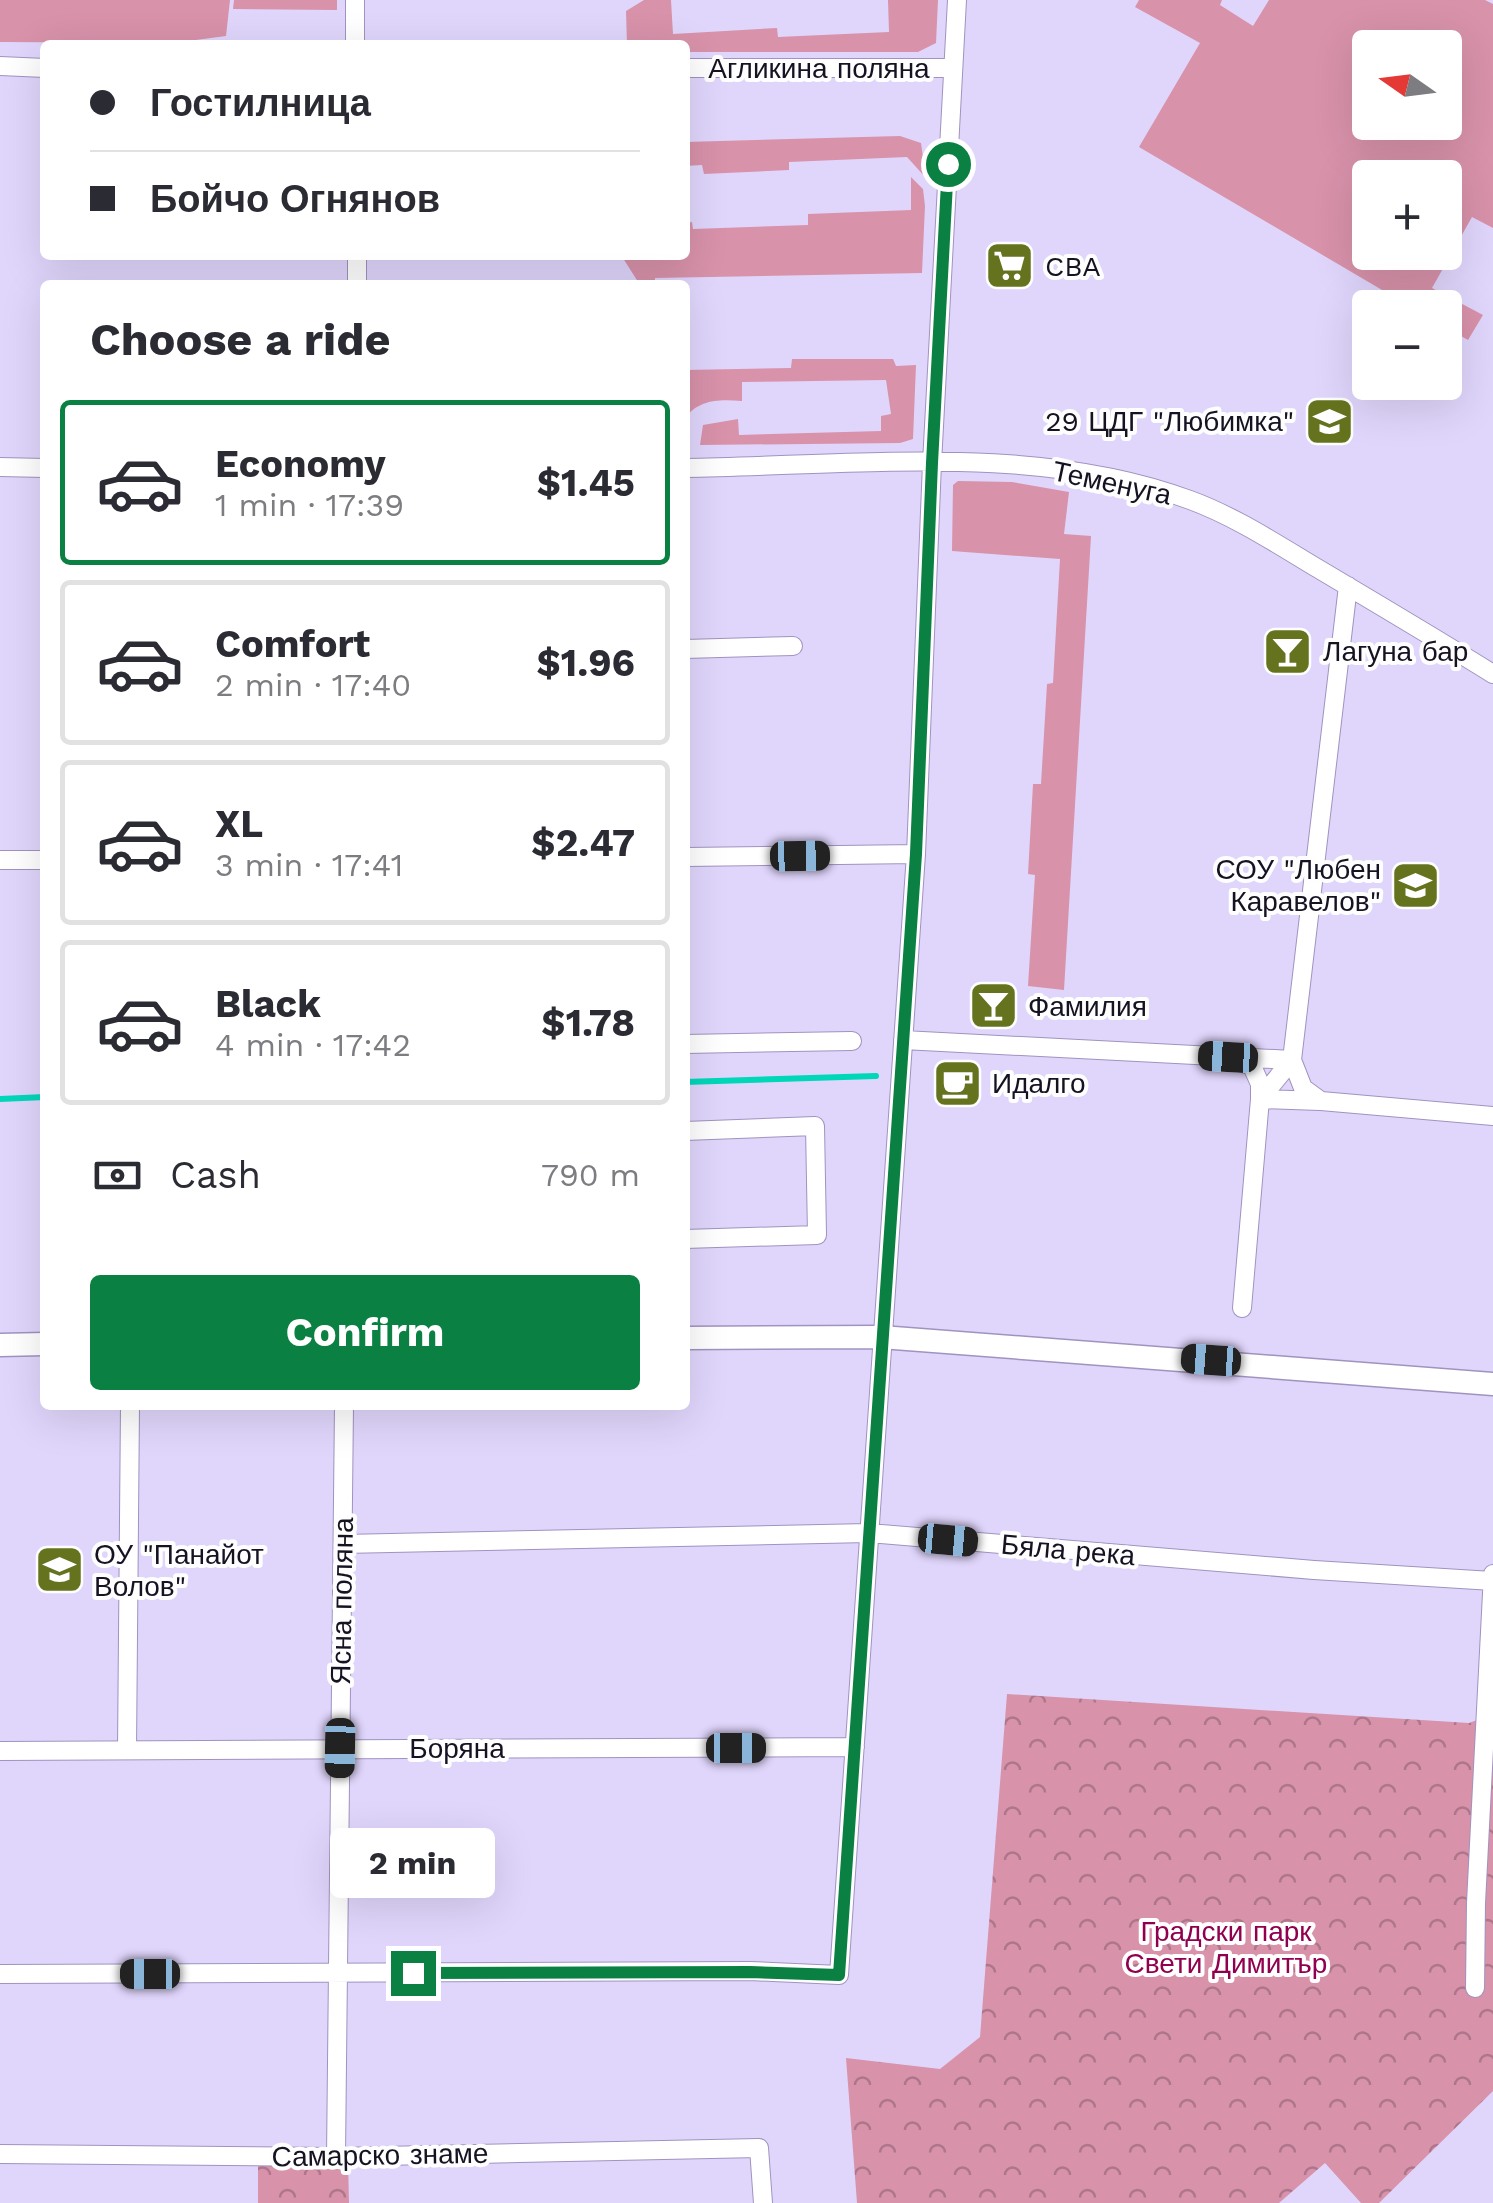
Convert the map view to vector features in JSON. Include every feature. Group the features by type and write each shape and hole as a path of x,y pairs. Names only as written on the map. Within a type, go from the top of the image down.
{"street":[{"path":"355,0 355,40"},
{"path":"0,1974 839,1975 916,854 956,0"},
{"path":"0,66 40,68"},
{"name":"Агликина поляна","path":"690,68 953,68"},
{"name":"Теменуга","path":"690,468 932,463 1029,466 1151,488 1193,500 1348,586 1493,674"},
{"path":"0,467 40,468"},
{"path":"1321,1102 1303,1088 1292,1060 1348,586"},
{"path":"690,648 793,646"},
{"path":"690,857 916,854"},
{"path":"0,860 40,860"},
{"path":"690,1044 852,1040"},
{"path":"903,1040 1292,1060"},
{"path":"1228,1057 1252,1066 1260,1084 1242,1308"},
{"path":"1260,1098 1292,1060"},
{"path":"1260,1098 1493,1116"},
{"path":"690,1131 815,1126 817,1235 690,1238"},
{"path":"690,1338 881,1337 1493,1384"},
{"path":"0,1345 40,1344"},
{"path":"127,1750 130,1410"},
{"name":"Ясна поляна","path":"336,2157 344,1410"},
{"name":"Бяла река","path":"343,1544 869,1533 1314,1570 1493,1577"},
{"path":"1475,1988 1493,1577"},
{"name":"Боряна","path":"0,1751 855,1747"},
{"name":"Самарско знаме","path":"0,2154 336,2157 760,2148 763,2203"}],"green space":[{"path":"0,0 230,0 226,36 196,40 0,42"},
{"path":"234,0 337,0 337,10 233,9"},
{"path":"644,0 671,0 673,34 777,28 778,37 889,32 888,0 938,0 936,43 918,52 690,52 690,40 627,40 626,11"},
{"path":"1139,0 1222,0 1220,5 1253,26 1269,0 1485,0 1493,4 1493,228 1472,217 1462,235 1462,160 1352,160 1352,270 1442,270 1432,288 1436,290 1382,290 1139,147 1200,43 1135,7"},
{"path":"900,136 921,143 926,178 907,157 789,162 789,170 704,174 702,165 690,166 690,142"},
{"path":"911,177 923,189 925,206 922,273 637,280 624,260 690,260 690,222 693,229 808,225 808,214 911,210"},
{"path":"1462,304 1483,315 1468,340 1462,337"},
{"path":"792,359 893,359 896,366 916,365 913,439 900,443 700,445 703,425 738,419 739,435 881,431 881,416 891,414 886,380 742,382 742,401 718,400 690,413 690,370 791,368"},
{"path":"958,481 1012,482 1069,492 1064,534 1091,536 1064,990 1028,986 1035,875 1028,874 1033,784 1041,784 1047,684 1053,683 1060,559 952,551 953,485"},
{"name":"Градски парк Свети Димитър","path":"1007,1694 1469,1723 1493,1714 1493,2091 1379,2203 1361,2203 1325,2163 1279,2203 857,2203 846,2058 940,2069 980,2037"},
{"path":"348,2161 349,2203 258,2203 258,2162"}],"waterway":[{"path":"690,1082 876,1076"},
{"path":"0,1099 40,1097"}],"place":[{"name":"CBA","path":"1010,266"},
{"name":"29 ЦДГ \"Любимка\"","path":"1329,421"},
{"name":"Лагуна бар","path":"1288,651"},
{"name":"СОУ \"Любен Каравелов\"","path":"1416,885"},
{"name":"Фамилия","path":"993,1006"},
{"name":"Идалго","path":"957,1083"},
{"name":"ОУ \"Панайот Волов\"","path":"59,1570"}],"route":[{"path":"413,1973 839,1975 916,854 948,164"}]}
